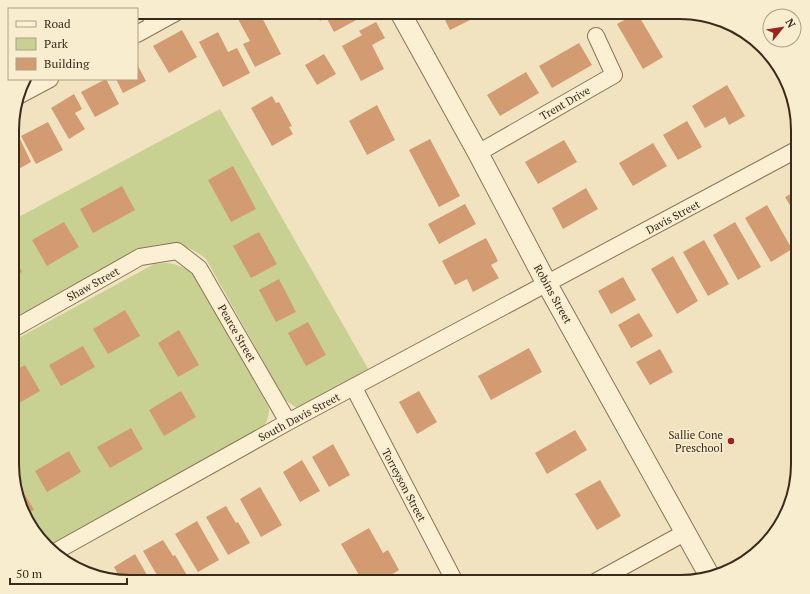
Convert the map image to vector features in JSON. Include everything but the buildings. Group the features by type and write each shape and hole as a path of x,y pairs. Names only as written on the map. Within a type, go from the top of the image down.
{"street":[{"path":"138,33 151,19"},
{"name":"Robins Street","path":"404,19 478,153 547,284 707,571"},
{"name":"Trent Drive","path":"478,153 614,75 596,36"},
{"path":"26,92 48,80"},
{"name":"Davis Street","path":"547,284 791,153"},
{"name":"Shaw Street","path":"19,326 140,258 176,251"},
{"name":"Pearce Street","path":"176,251 200,268 288,422"},
{"name":"South Davis Street","path":"60,549 288,422 547,284"},
{"name":"Torreyson Street","path":"354,388 450,575"},
{"path":"607,575 686,532"}],"green space":[{"path":"220,109 370,372 304,407 297,408 285,400 206,259 191,249 176,244 160,244 143,249 19,317 19,217"},
{"path":"154,264 174,264 196,276 269,408 267,420 261,432 55,545 42,531 30,513 21,485 19,471 19,338"}],"place":[{"name":"Sallie Cone Preschool","path":"731,441"}]}
